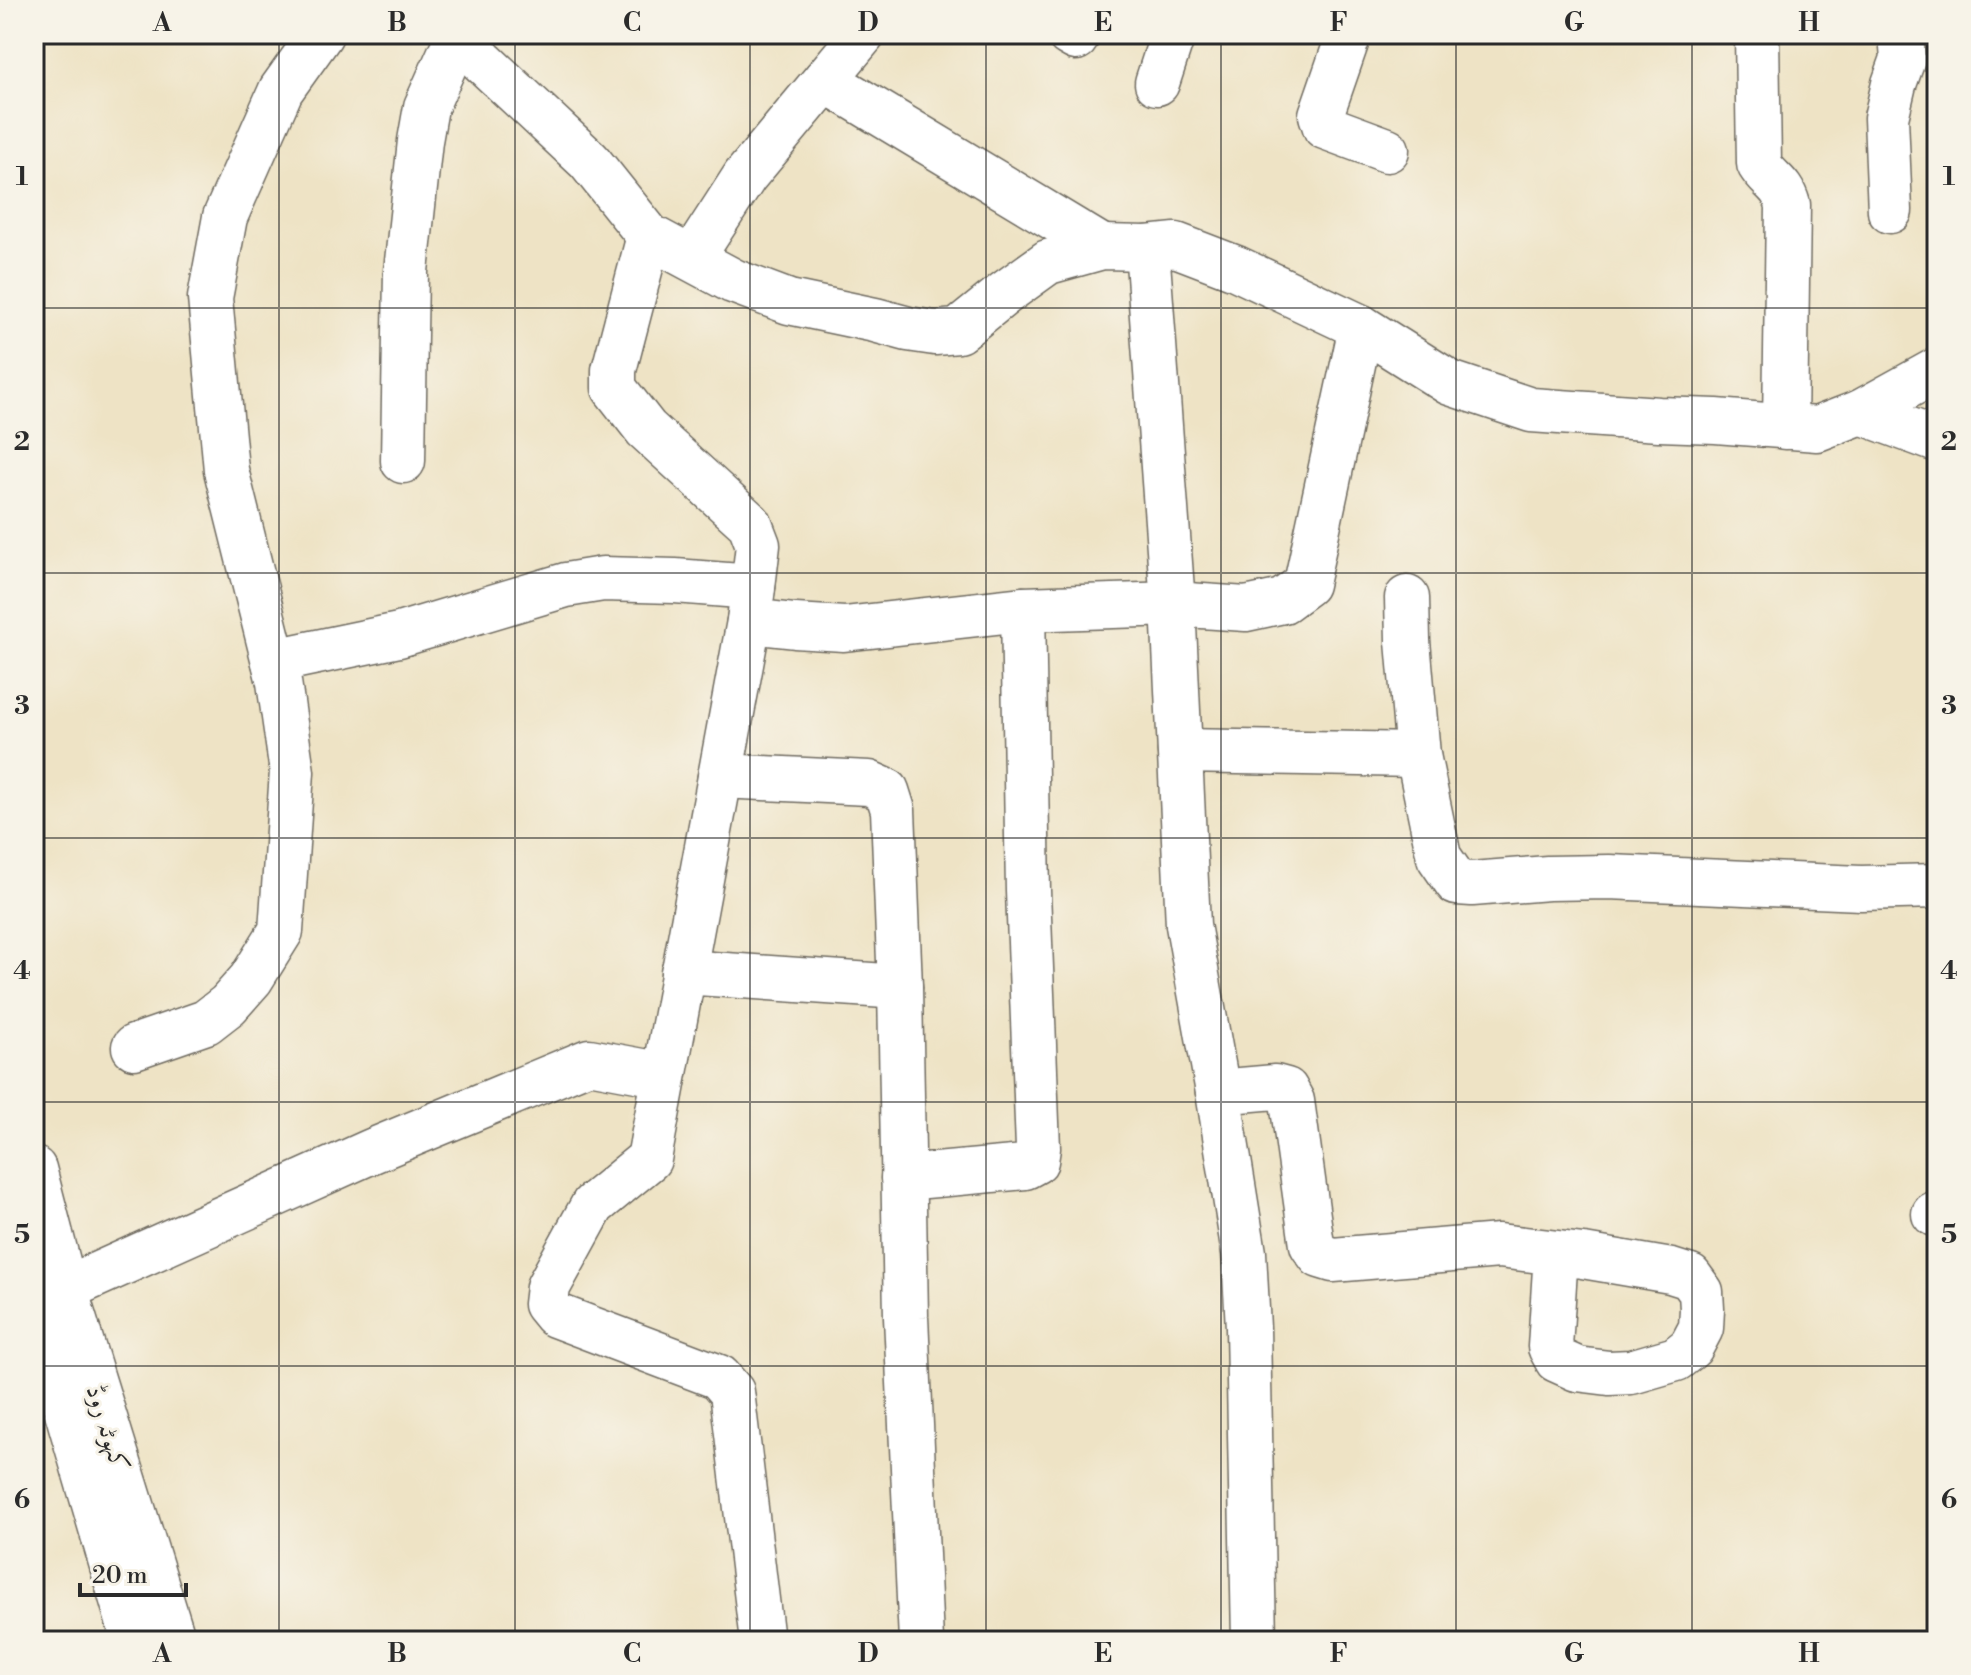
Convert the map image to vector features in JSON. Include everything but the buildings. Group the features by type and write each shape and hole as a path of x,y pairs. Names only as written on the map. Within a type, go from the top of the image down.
{"street":[{"path":"134,1047 206,1022 228,1005 251,979 281,931 292,772 279,682 226,470 210,298 225,217 281,90 321,34"},
{"path":"403,461 406,271 420,141 426,107 458,34 482,61 589,161 649,236 733,281 789,302 908,329 935,333 958,331 1048,262 1102,247 1176,245 1236,268 1361,327 1450,383 1531,410 1817,429 1861,412 1937,370"},
{"path":"692,258 745,176 863,34"},
{"path":"1157,83 1173,34"},
{"path":"1349,34 1321,115 1325,127 1387,150"},
{"path":"1757,34 1759,164 1781,187 1788,205 1785,427"},
{"path":"1890,211 1886,118 1903,59 1901,34"},
{"path":"825,80 1102,247"},
{"path":"649,236 614,370 614,388 646,429 750,524 758,545 751,604 649,1159 593,1205 548,1287 546,1304 555,1315 719,1377 732,1392 762,1641"},
{"path":"1147,248 1173,604 1188,925 1244,1253 1254,1641"},
{"path":"274,661 399,635 566,585 603,579 675,581 751,604 795,626 844,629 1023,609 1173,604 1246,609 1283,601 1306,584 1361,327"},
{"path":"1861,412 1937,440"},
{"path":"1407,598 1418,755 1439,857 1457,883 1609,877 1861,888 1937,886"},
{"path":"903,1178 1025,1167 1036,1161 1023,609"},
{"path":"1180,751 1418,755"},
{"path":"720,776 869,783 887,791 893,810 907,1333 921,1641"},
{"path":"683,972 900,987"},
{"path":"50,1294 372,1151 589,1061 664,1075"},
{"path":"1218,1092 1275,1087 1286,1090 1292,1101 1312,1245 1320,1256 1333,1260 1499,1246 1556,1253"},
{"name":"کہوٹہ روڈ","path":"34,1169 50,1294 134,1641"},
{"name":"کہوٹہ روڈ","path":"50,1294 174,1641"}]}
